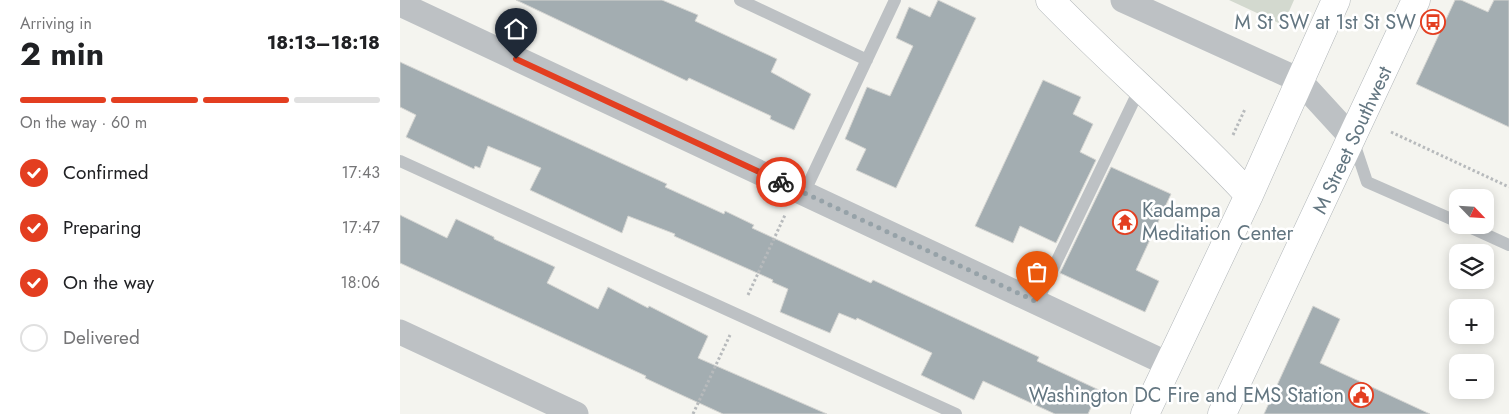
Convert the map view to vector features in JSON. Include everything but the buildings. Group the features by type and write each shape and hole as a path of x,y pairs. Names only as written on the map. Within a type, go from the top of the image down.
{"main road":[{"path":"1050,0 1097,48 1208,150 1249,195"},
{"path":"1145,414 1249,195 1336,0"},
{"name":"M Street Southwest","path":"1222,414 1353,139 1416,0"}],"street":[{"path":"1123,0 1299,80 1353,139"},
{"path":"400,4 1168,364"},
{"path":"400,332 576,414"}],"lane":[{"path":"740,0 868,60"},
{"path":"804,193 895,0"},
{"path":"1037,302 1140,88"},
{"path":"1353,139 1367,182 1449,218"},
{"path":"400,161 956,414"},
{"path":"1485,234 1509,245"}],"path":[{"path":"1231,140 1245,109"},
{"path":"1391,132 1509,187"}],"shaded area":[{"path":"1229,0 1294,0 1283,25"}],"way so far":[{"path":"781,182 1037,302"}],"place":[{"name":"M St SW at 1st St SW","path":"1433,22"},
{"name":"Kadampa Meditation Center","path":"1125,222"},
{"name":"Washington DC Fire and EMS Station","path":"1361,395"}],"route":[{"path":"516,59 781,182"}]}
